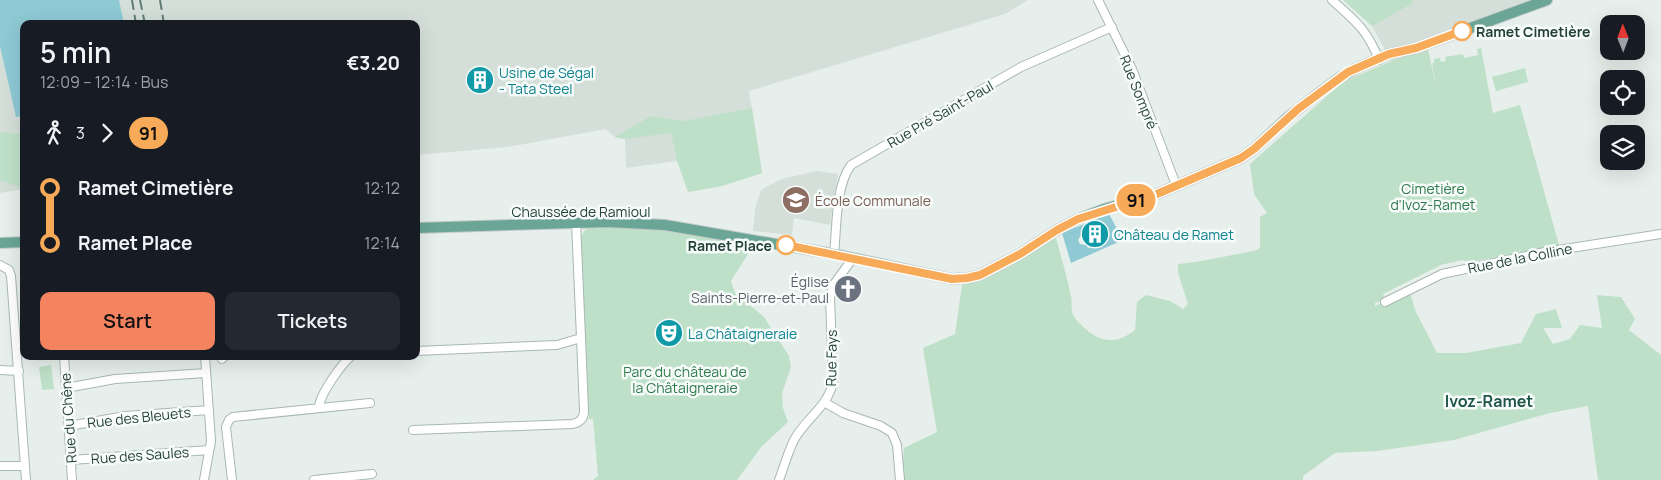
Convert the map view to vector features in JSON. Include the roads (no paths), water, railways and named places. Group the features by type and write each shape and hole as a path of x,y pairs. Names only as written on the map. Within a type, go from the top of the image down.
{"main road":[{"name":"Chaussée de Ramioul","path":"420,228 576,222 632,222 677,226 834,254 952,279 972,277 1014,257 1078,219 1104,209 1150,196 1241,158 1254,149 1298,109 1339,78 1357,68 1389,54 1416,48 1547,0"},
{"path":"0,243 20,242"}],"street":[{"name":"Rue Sompré","path":"1098,0 1132,69 1176,185"},
{"path":"1332,0 1366,32 1378,60"},
{"name":"Rue Pré Saint-Paul","path":"834,254 841,188 845,174 852,165 1021,67 1112,27"},
{"path":"413,430 572,424 578,423 582,418 584,411 576,222"},
{"name":"Rue de la Colline","path":"1385,302 1442,274 1545,252 1661,234"},
{"name":"Rue Fays","path":"778,480 795,439 830,392 832,382 830,297 834,284 853,258"},
{"path":"0,265 9,270 11,276 20,326 19,371 26,480"},
{"path":"420,350 557,345 581,338"},
{"name":"Rue du Chêne","path":"64,360 72,480"},
{"path":"204,480 211,441 205,360"},
{"path":"342,360 344,364"},
{"path":"319,407 322,396 348,360"},
{"path":"0,370 19,371"},
{"path":"66,388 115,379 206,373"},
{"path":"824,402 843,413 881,426 892,433 897,445 900,480"},
{"path":"232,480 226,427 229,420 238,415 370,403"},
{"name":"Rue des Bleuets","path":"69,426 125,416 209,410"},
{"name":"Rue des Saules","path":"71,460 209,450"},
{"path":"0,466 25,466"},
{"path":"314,480 372,474"}],"water":[{"path":"0,0 119,0 123,20 20,20 20,116 16,117 0,46"},
{"path":"1109,214 1123,240 1071,263 1062,233","holes":["1102,223 1107,235 1098,239 1099,243 1088,248 1086,244 1080,244 1078,240 1081,235 1086,233 1085,230"]}],"railway":[{"path":"132,0 135,20"},
{"path":"140,0 144,20"},
{"path":"160,0 163,20"}],"place":[{"name":"Ramet Cimetière","path":"1462,31"},
{"name":"Usine de Ségal - Tata Steel","path":"480,80"},
{"name":"École Communale","path":"796,200"},
{"name":"Château de Ramet","path":"1095,234"},
{"name":"Ramet Place","path":"786,245"},
{"name":"Église Saints-Pierre-et-Paul","path":"848,289"},
{"name":"La Châtaigneraie","path":"669,333"}],"district":[{"name":"Ivoz-Ramet","path":"1489,401"}],"park label":[{"name":"Cimetière d'Ivoz-Ramet","path":"1433,196"},
{"name":"Parc du château de la Châtaigneraie","path":"685,380"}]}
